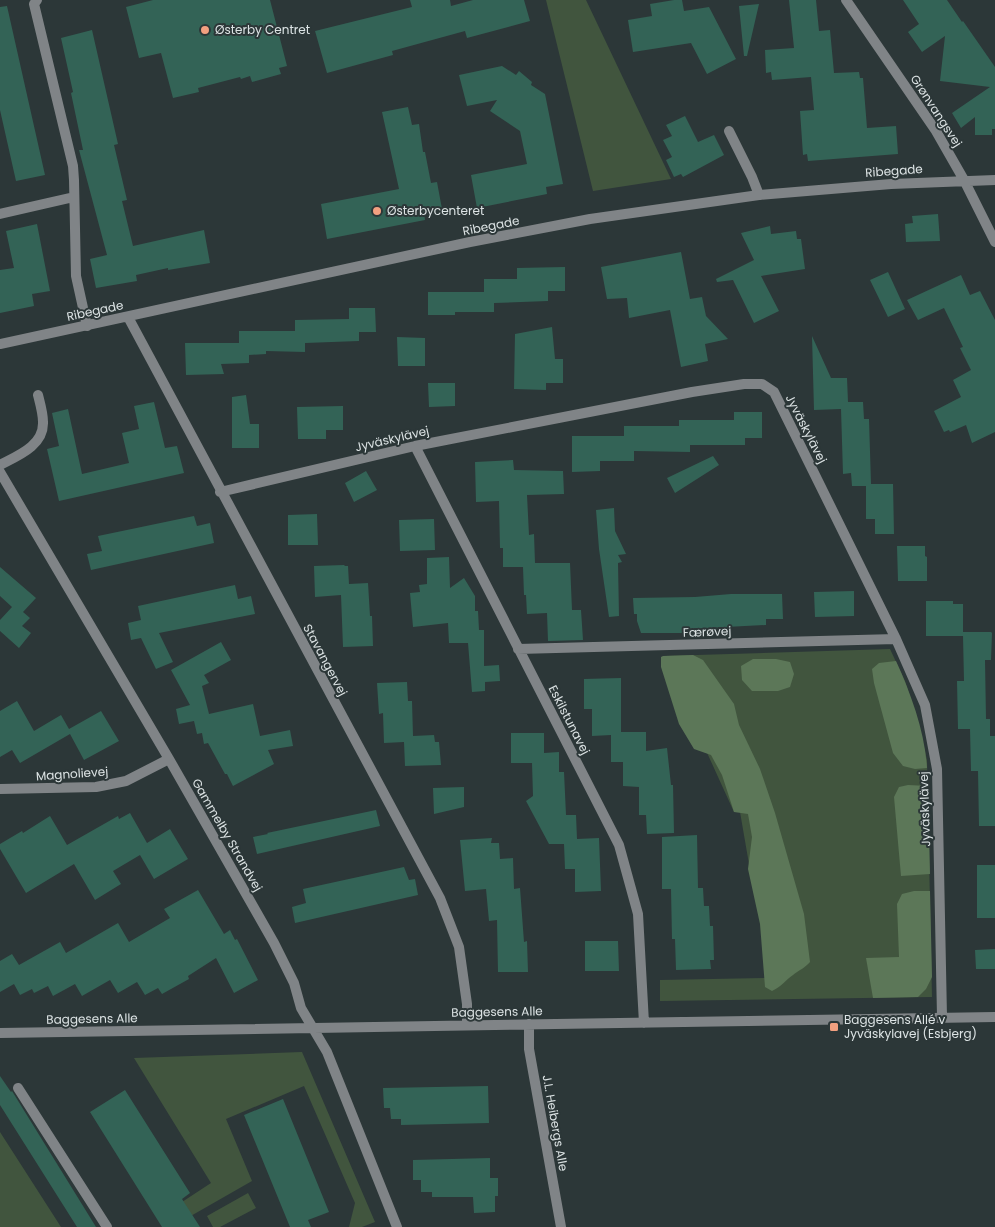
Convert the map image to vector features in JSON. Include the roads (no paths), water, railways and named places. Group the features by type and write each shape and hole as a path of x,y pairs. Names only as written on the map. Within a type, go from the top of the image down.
{"street":[{"path":"37,0 34,4 72,166 76,276 87,326"},
{"name":"Grønvangsvej","path":"846,0 936,131 964,180 995,242"},
{"path":"729,131 759,195"},
{"name":"Ribegade","path":"0,344 470,242 590,219 759,195 891,184 995,180"},
{"path":"0,214 74,197"},
{"name":"Stavangervej","path":"128,317 220,492 440,898 459,947 468,1024"},
{"name":"Jyväskylävej","path":"220,492 414,446 692,392 744,384 762,384 774,392 896,639 925,705 937,769 942,1018"},
{"path":"0,465 31,448 43,431 44,421 38,395"},
{"name":"Eskilstunavej","path":"414,446 619,845 638,914 644,1023"},
{"name":"Gammelby Strandvej","path":"0,472 169,759 274,943 294,984 301,1008 327,1052 397,1227"},
{"name":"Færøvej","path":"518,649 896,639"},
{"name":"Magnolievej","path":"0,789 96,787 126,781 169,759"},
{"name":"Baggesens Alle","path":"0,1033 995,1017"},
{"name":"J.L. Heibergs Alle","path":"528,1024 529,1049 561,1227"},
{"path":"18,1088 107,1227"}],"place":[{"name":"Østerby Centret","path":"205,30"},
{"name":"Østerbycenteret","path":"377,211"},
{"name":"Baggesens Allé v Jyväskylavej (Esbjerg)","path":"834,1027"}]}
